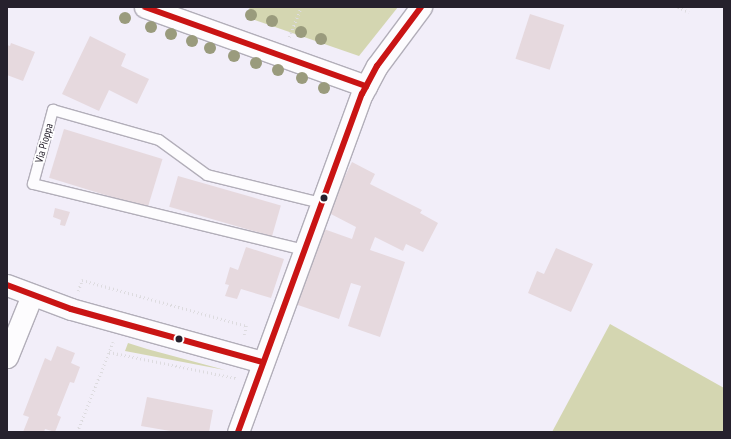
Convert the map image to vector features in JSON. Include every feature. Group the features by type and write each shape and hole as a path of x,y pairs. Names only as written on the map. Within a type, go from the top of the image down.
{"street":[{"path":"238,432 254,382 366,86 376,66 421,7"},
{"path":"150,8 366,86"},
{"path":"7,285 32,295 121,323 262,362"},
{"path":"7,357 32,295"}],"lane":[{"name":"Via Pioppa","path":"304,250 33,184 53,110 159,140 207,175 321,203"}],"path":[{"path":"281,56 301,7"},
{"path":"678,7 689,12"},
{"path":"77,432 121,323"},
{"path":"109,352 254,382"}],"green space":[{"path":"250,7 398,7 359,56 246,17"},
{"path":"610,324 724,388 724,432 552,432"},
{"path":"128,343 147,349 225,370 125,351"}],"building":[{"path":"530,14 564,25 550,70 515,59"},
{"path":"90,36 126,54 121,66 149,79 137,104 109,90 99,111 62,94"},
{"path":"11,43 35,52 23,81 7,75 7,45 10,46"},
{"path":"64,129 162,159 148,208 49,178"},
{"path":"352,162 375,174 370,184 422,210 420,213 438,223 423,252 406,244 403,251 375,237 370,250 405,262 380,337 348,326 361,286 351,283 339,319 295,304 321,228 352,239 356,227 327,212"},
{"path":"178,176 281,205 272,236 169,207"},
{"path":"55,208 70,212 65,226 60,225 61,220 53,217"},
{"path":"246,247 284,259 271,298 241,289 237,299 225,296 229,285 225,284 230,267 238,270"},
{"path":"556,248 593,264 571,312 528,293 537,271 544,274"},
{"path":"57,346 75,353 71,363 80,367 74,383 70,382 57,415 61,417 55,432 45,429 44,432 23,432 29,417 23,415 45,358 51,361"},
{"path":"147,397 213,410 209,432 176,432 141,426"}],"transit line":[{"path":"145,7 366,86"},
{"path":"238,432 362,94 377,66 421,7"},
{"path":"7,285 71,309 262,362"}]}
